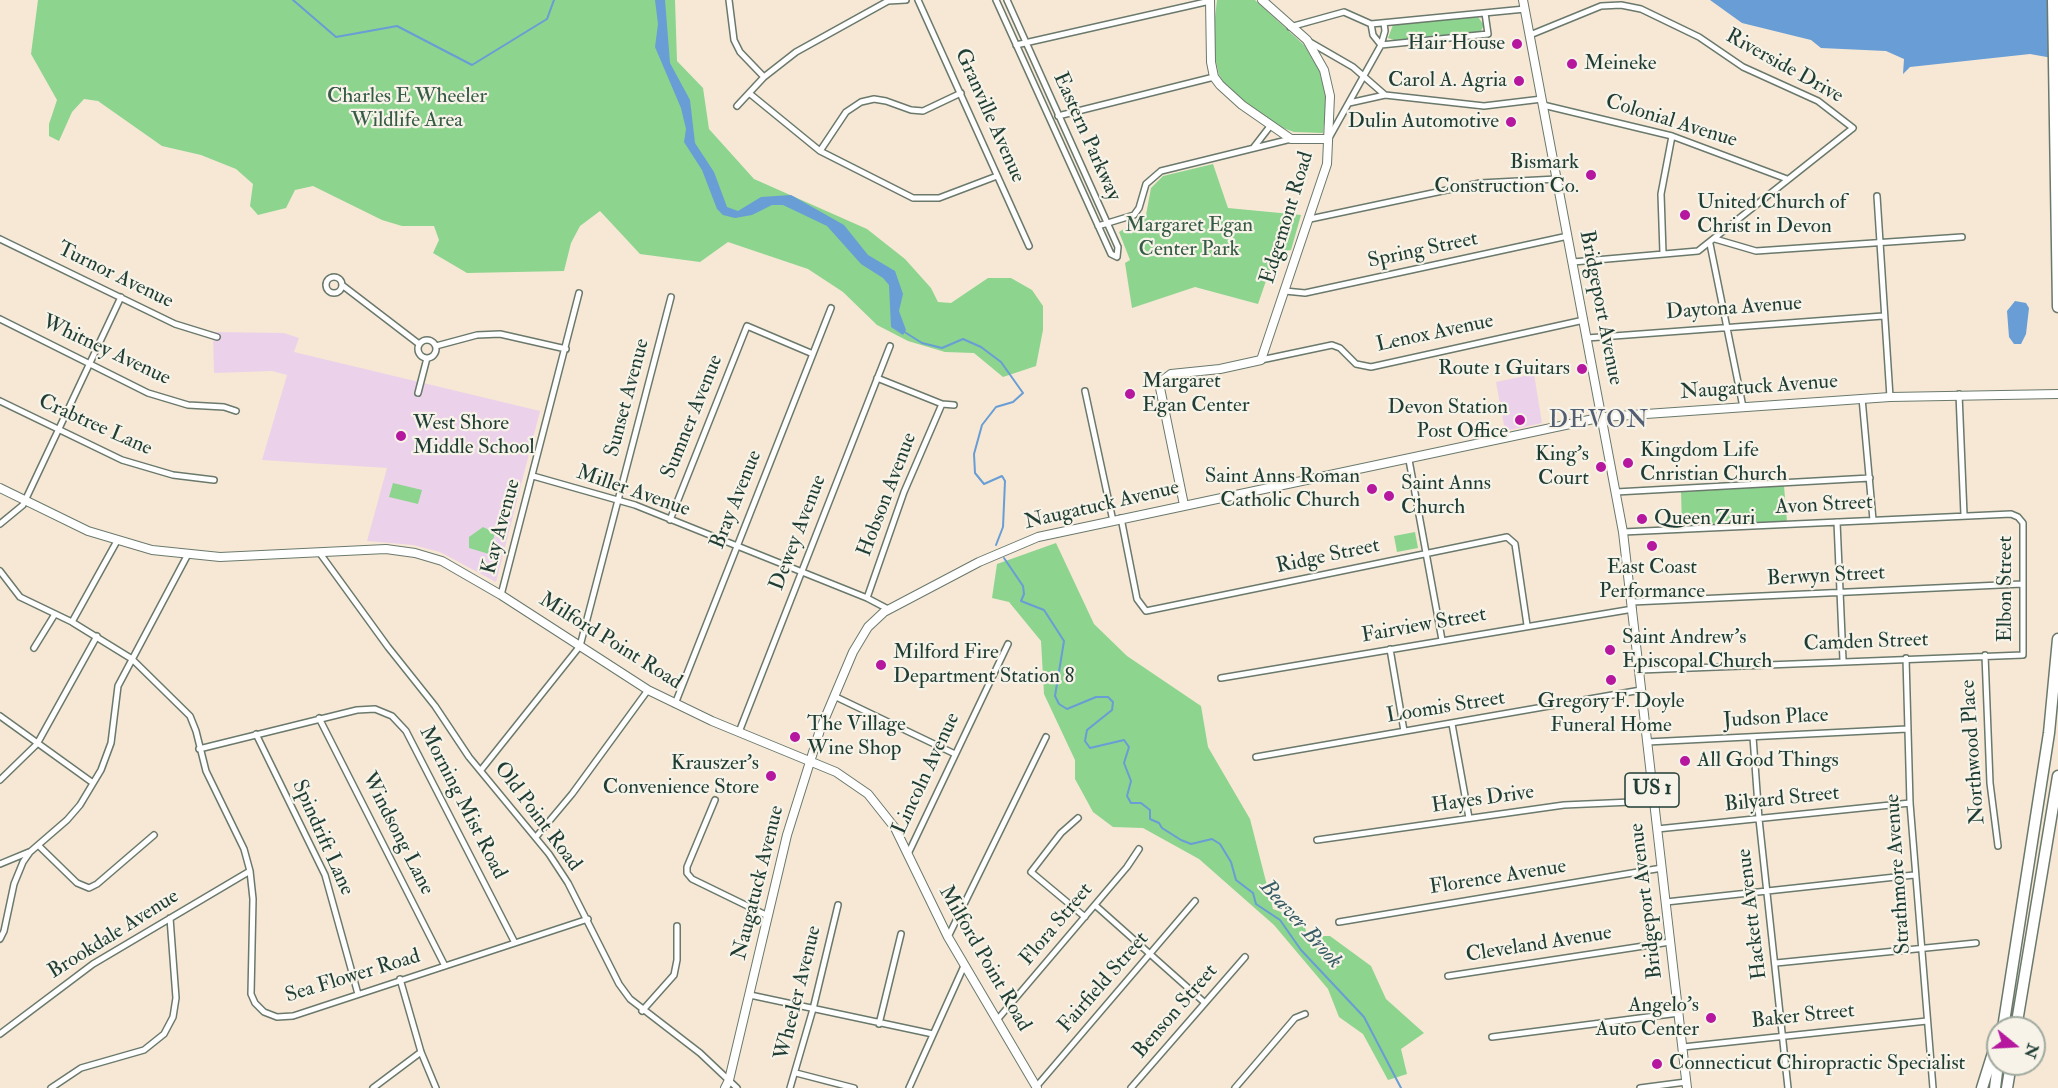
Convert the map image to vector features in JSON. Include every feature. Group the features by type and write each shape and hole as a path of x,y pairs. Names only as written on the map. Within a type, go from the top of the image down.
{"highway":[{"path":"2053,0 2058,307"},
{"path":"2004,1016 2048,741 2058,639"},
{"path":"2018,1016 2058,776"}],"main road":[{"name":"Bridgeport Avenue","path":"1524,4 1623,532 1687,1085"}],"street":[{"path":"729,0 734,40 740,52 764,77"},
{"path":"737,106 764,77 796,52 888,0 906,0"},
{"name":"Granville Avenue","path":"918,0 1029,246"},
{"name":"Eastern Parkway","path":"996,0 1111,254 1117,257 1118,247 1007,0"},
{"path":"1016,45 1210,0 1209,39 1214,77 1242,105 1291,139"},
{"name":"Edgemont Road","path":"1261,360 1326,169 1329,86 1316,54 1307,40 1262,0"},
{"path":"1290,27 1344,12 1371,24 1485,13 1524,4"},
{"name":"Riverside Drive","path":"1530,35 1601,6 1621,5 1641,9 1699,37 1743,67 1818,101 1853,128 1787,179"},
{"path":"1380,45 1488,34 1485,13"},
{"path":"1098,226 1108,225 1136,213 1146,184 1161,171 1291,139 1328,139 1380,45 1385,31 1384,23"},
{"path":"1371,24 1372,35 1380,45"},
{"path":"1307,40 1364,75 1385,95"},
{"path":"1050,118 1214,77"},
{"path":"749,93 820,151 913,198 939,198 997,176"},
{"path":"820,151 846,112 861,102 880,100 910,110 923,111 961,93"},
{"path":"1348,103 1385,95 1484,106 1543,102"},
{"name":"Colonial Avenue","path":"1543,102 1672,136 1787,179"},
{"path":"1252,148 1271,125"},
{"path":"1663,254 1661,194 1672,136"},
{"path":"1310,219 1480,183 1557,178"},
{"path":"1573,262 1698,251 1713,242 1787,179"},
{"path":"1877,196 1878,242 1890,397"},
{"name":"Spring Street","path":"1285,291 1305,293 1568,236"},
{"path":"1713,242 1756,251 1962,237"},
{"name":"Turnor Avenue","path":"0,239 175,324 217,337"},
{"path":"1713,242 1743,408"},
{"path":"342,285 419,344"},
{"name":"Kay Avenue","path":"501,595 579,293"},
{"path":"0,524 20,509 25,500 121,297"},
{"name":"Sunset Avenue","path":"580,646 671,297"},
{"name":"Bray Avenue","path":"675,704 831,308"},
{"name":"Daytona Avenue","path":"1587,338 1884,316"},
{"name":"Whitney Avenue","path":"0,319 148,393 176,402 201,407 224,407 236,411"},
{"name":"Lenox Avenue","path":"1184,505 1159,389 1161,380 1179,372 1220,369 1332,345 1340,348 1356,364 1371,367 1584,320"},
{"name":"Sumner Avenue","path":"670,520 747,326 813,354"},
{"path":"436,346 477,335 500,334 566,349"},
{"path":"419,344 427,339 436,346"},
{"path":"419,344 419,353 426,358"},
{"path":"426,358 434,354 436,346"},
{"name":"Dewey Avenue","path":"739,732 890,346"},
{"path":"418,393 426,358"},
{"path":"877,378 942,404 954,405"},
{"path":"1085,391 1113,520"},
{"path":"1959,394 1964,515"},
{"name":"Naugatuck Avenue","path":"727,1084 787,836 810,759 834,696 860,639 868,627 888,609 979,562 1026,541 1121,518 1409,460 1603,417 1862,398 1959,394 2058,394"},
{"path":"1862,398 1873,520"},
{"name":"Crabtree Lane","path":"0,401 144,468 214,480"},
{"name":"Hobson Avenue","path":"867,598 904,492 942,404"},
{"path":"1409,460 1442,640"},
{"name":"Miller Avenue","path":"533,476 618,500 801,574 867,598 888,609"},
{"path":"1616,492 1870,478"},
{"name":"Milford Point Road","path":"0,488 72,524 117,541 187,556 220,557 370,549 415,553 460,569 648,690 739,732 810,759 847,778 868,794 890,819 963,966 1037,1087"},
{"name":"Avon Street","path":"1623,532 1964,515 2011,514 2023,523"},
{"name":"Ridge Street","path":"1121,518 1137,599 1146,611 1507,537 1515,544 1527,625"},
{"path":"1837,522 1843,660"},
{"name":"Elbon Street","path":"2023,523 2023,655"},
{"path":"72,622 117,541"},
{"name":"Old Point Road","path":"319,552 481,770 536,837 564,877 588,919 619,984 642,1011 700,1053 727,1084 737,1088"},
{"path":"0,864 39,846 74,812 93,783 111,743 118,686 187,556"},
{"name":"Sea Flower Road","path":"0,571 14,591 24,600 72,622 132,658 186,711 196,731 206,771 244,849 250,871 253,899 251,994 259,1008 272,1016 286,1017 588,919"},
{"name":"Berwyn Street","path":"1632,606 1840,592 2022,584"},
{"name":"Fairview Street","path":"1221,678 1632,606"},
{"path":"34,648 55,614"},
{"path":"0,780 37,744 97,636"},
{"name":"Lincoln Avenue","path":"908,854 1008,644"},
{"path":"481,770 580,646"},
{"path":"1390,649 1404,731"},
{"name":"Northwood Place","path":"1985,655 1990,783 1998,846"},
{"name":"Camden Street","path":"1640,670 1843,660 2023,655"},
{"name":"Strathmore Avenue","path":"1906,658 1914,875 1933,1088"},
{"path":"536,837 578,785 648,690"},
{"name":"Loomis Street","path":"1256,757 1641,690"},
{"path":"834,696 955,754"},
{"name":"Morning Mist Road","path":"199,749 357,710 375,709 392,716 403,726 515,943"},
{"path":"0,716 93,783"},
{"name":"Windsong Lane","path":"319,718 445,966"},
{"path":"1452,724 1469,818"},
{"name":"Judson Place","path":"1647,741 1907,729"},
{"name":"Spindrift Lane","path":"256,734 325,875 358,994"},
{"path":"948,937 1046,737"},
{"name":"Hackett Avenue","path":"1753,737 1759,819 1788,1088"},
{"path":"715,800 687,867 687,873 692,879 768,916"},
{"name":"Hayes Drive","path":"1317,840 1564,805 1654,801"},
{"name":"Bilyard Street","path":"1657,829 1910,803"},
{"path":"1078,818 1061,833 1031,872 1084,918"},
{"path":"39,846 77,883 89,888 97,884 154,835"},
{"name":"Flora Street","path":"997,1020 1095,905 1139,849"},
{"path":"0,939 4,931 14,884 30,852"},
{"name":"Florence Avenue","path":"1339,922 1662,868"},
{"name":"Brookdale Avenue","path":"0,1034 93,964 250,871"},
{"path":"1666,902 1914,875"},
{"name":"Fairfield Street","path":"1037,1087 1195,901"},
{"name":"Wheeler Avenue","path":"790,1088 813,1009 838,905"},
{"path":"1095,905 1205,1003"},
{"path":"51,1088 81,1068 144,1050 164,1034 172,1017 176,998 170,918"},
{"path":"642,1011 674,975 677,960 677,926"},
{"path":"879,1024 901,934"},
{"name":"Cleveland Avenue","path":"1448,976 1670,942"},
{"path":"1776,963 1976,943"},
{"name":"Benson Street","path":"1131,1088 1245,957"},
{"path":"909,1088 963,966"},
{"path":"400,979 421,1052 436,1088"},
{"path":"750,994 933,1034"},
{"path":"1492,1037 1679,1013"},
{"path":"1239,1087 1295,1018 1305,1014"},
{"name":"Baker Street","path":"1683,1047 1927,1021"},
{"path":"373,1088 421,1052"},
{"path":"796,1073 854,1088"},
{"path":"1640,1088 1687,1085"}],"shaded area":[{"name":"West Shore Middle School","path":"213,332 284,333 299,338 294,352 540,411 496,582 440,552 413,545 367,541 387,468 262,460 287,375 272,371 214,373"},
{"path":"1534,374 1542,423 1505,431 1496,382"}],"green space":[{"name":"Charles E Wheeler Wildlife Area","path":"38,0 675,0 677,61 703,88 709,129 754,179 867,229 905,259 931,288 938,302 951,303 988,278 1011,278 1032,290 1043,306 1043,330 1036,366 1003,377 974,353 945,352 908,341 877,325 843,292 808,269 728,242 700,262 640,254 600,211 580,226 571,243 564,271 467,273 433,253 439,240 434,226 402,226 382,220 313,186 295,190 286,208 258,215 250,206 253,184 236,169 201,155 162,146 98,101 84,99 72,112 59,141 49,136 49,124 57,100 31,54"},
{"path":"1217,0 1255,0 1304,45 1323,77 1326,103 1323,133 1294,132 1283,128 1244,103 1226,86 1219,75 1212,43"},
{"path":"1478,17 1484,25 1480,33 1394,40 1388,38 1393,25"},
{"name":"Margaret Egan Center Park","path":"1213,164 1228,208 1301,215 1291,250 1276,252 1258,304 1195,287 1132,308 1125,263 1130,260 1119,232 1146,215 1151,188 1163,176"},
{"path":"393,483 422,490 418,504 389,497"},
{"path":"1784,486 1787,522 1682,526 1681,492"},
{"path":"483,527 495,533 489,554 469,548 469,537"},
{"path":"1415,532 1418,548 1397,552 1394,536"},
{"path":"1056,543 1094,624 1127,656 1201,706 1208,747 1250,819 1273,909 1302,920 1308,936 1330,936 1371,966 1386,999 1424,1033 1401,1049 1407,1074 1388,1080 1363,1034 1339,1017 1328,989 1274,925 1199,859 1143,828 1113,827 1093,812 1075,779 1075,760 1044,694 1041,641 1009,602 992,598 997,564"}],"water":[{"path":"655,0 665,0 670,63 690,100 695,143 714,172 727,207 738,211 761,197 791,195 844,225 868,255 895,271 903,294 899,311 906,330 903,335 891,327 889,285 883,278 861,264 827,226 783,205 772,205 752,215 735,218 723,215 717,209 702,170 684,142 686,129 681,108 655,47 658,24"},
{"path":"1710,0 2058,0 2058,59 2030,54 1910,67 1903,74 1904,59 1886,51 1821,48 1811,40 1742,23"},
{"path":"2015,301 2026,303 2029,308 2026,334 2021,344 2014,344 2009,337 2007,311"}],"waterway":[{"path":"293,0 336,37 397,26 472,65 547,19 554,0"},
{"name":"Beaver Brook","path":"903,331 922,343 942,348 963,339 981,347 1001,362 1023,393 1013,402 996,407 982,425 974,454 975,473 984,484 1002,476 1005,481 1003,527 996,545"},
{"name":"Beaver Brook","path":"1004,558 1023,586 1024,594 1021,601 1044,610 1064,641 1055,696 1059,704 1067,709 1096,697 1108,697 1113,702 1112,710 1087,730 1085,741 1090,748 1124,740 1129,747 1124,763 1131,781 1127,796 1131,803 1141,803 1150,810 1150,819 1181,840 1191,844 1212,839 1220,844 1231,862 1236,880 1253,893 1256,904 1280,920 1301,950 1364,1017 1401,1088"}],"place":[{"name":"Hair House","path":"1517,44"},
{"name":"Meineke","path":"1572,64"},
{"name":"Carol A. Agria","path":"1519,81"},
{"name":"Dulin Automotive","path":"1511,122"},
{"name":"Bismark Construction Co.","path":"1591,175"},
{"name":"United Church of Christ in Devon","path":"1685,215"},
{"name":"Route 1 Guitars","path":"1582,369"},
{"name":"Margaret Egan Center","path":"1130,394"},
{"name":"Devon Station Post Office","path":"1520,420"},
{"name":"West Shore Middle School","path":"401,436"},
{"name":"Kingdom Life Cnristian Church","path":"1628,463"},
{"name":"King's Court","path":"1601,467"},
{"name":"Saint Anns Roman Catholic Church","path":"1372,489"},
{"name":"Saint Anns Church","path":"1389,496"},
{"name":"Queen Zuri","path":"1642,519"},
{"name":"East Coast Performance","path":"1652,546"},
{"name":"Saint Andrew's Episcopal Church","path":"1610,650"},
{"name":"Milford Fire Department Station 8","path":"881,665"},
{"name":"Gregory F. Doyle Funeral Home","path":"1611,680"},
{"name":"The Village Wine Shop","path":"795,737"},
{"name":"All Good Things","path":"1685,761"},
{"name":"Krauszer's Convenience Store","path":"771,776"},
{"name":"Angelo's Auto Center","path":"1711,1018"},
{"name":"Connecticut Chiropractic Specialist","path":"1657,1064"}],"district":[{"name":"DEVON","path":"1599,422"}]}
